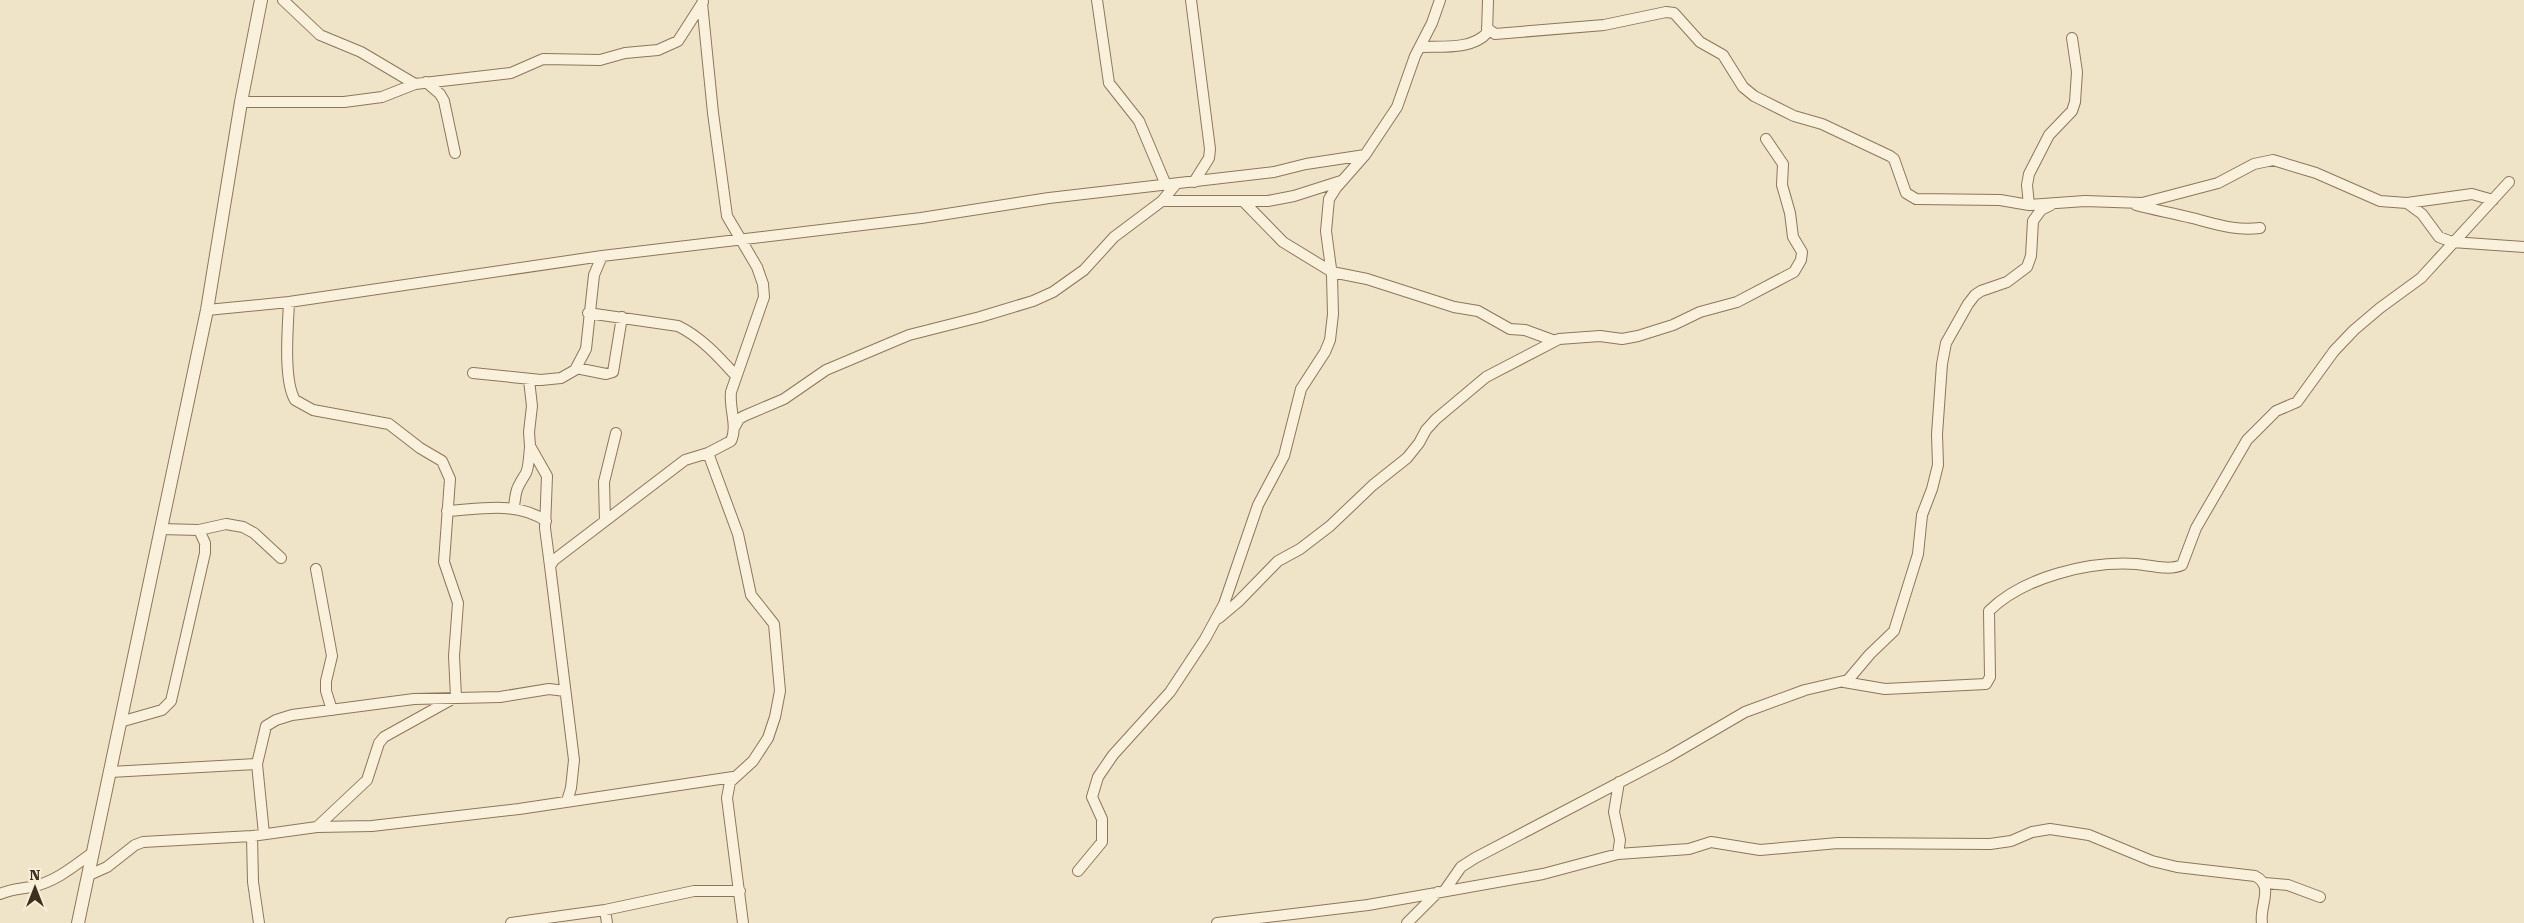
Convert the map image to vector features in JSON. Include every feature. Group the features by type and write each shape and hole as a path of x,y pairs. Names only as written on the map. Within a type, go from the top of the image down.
{"street":[{"path":"78,923 207,310 241,102 262,0"},
{"path":"283,0 320,34 361,52 440,94 444,101 455,153"},
{"path":"1097,0 1109,83 1139,121 1171,184"},
{"path":"1191,0 1210,149 1209,158 1194,182"},
{"path":"1078,871 1102,842 1102,819 1092,797 1098,777 1113,755 1170,692 1218,618 1258,505 1284,456 1301,389 1325,352 1330,340 1333,314 1332,272 1326,231 1329,199 1365,155 1397,107 1415,56 1421,47 1440,0"},
{"path":"1421,47 1469,44 1484,36 1487,28 1488,0"},
{"path":"241,102 344,102 382,97 421,83 511,73 543,59 600,60 626,53 658,50 678,41 695,15 700,1"},
{"path":"550,566 554,560 685,460 708,454 728,444 733,436 734,428 730,402 736,376 764,297 763,284 756,267 727,216 700,1"},
{"path":"1487,28 1495,34 1604,25 1666,12 1674,13 1700,42 1723,55 1743,87 1754,96 1794,116 1822,124 1894,159 1901,183 1910,197 1916,200 2000,200 2029,205 2120,201 2142,202 2218,183 2254,164 2273,160 2316,172 2380,201 2407,203 2472,194 2493,200"},
{"path":"2029,205 2027,185 2029,174 2049,135 2072,112 2075,102 2077,72 2072,38"},
{"path":"1218,618 1238,602 1278,561 1300,549 1330,526 1373,485 1407,458 1420,443 1426,430 1486,377 1555,341 1600,336 1622,339 1638,336 1672,325 1700,312 1738,302 1794,272 1801,260 1802,252 1793,237 1790,213 1782,185 1783,164 1766,139"},
{"path":"207,310 289,302 602,256 823,230 1049,198 1274,172 1306,164 1365,155"},
{"path":"1162,201 1244,202 1280,200 1342,181"},
{"path":"1844,682 1885,689 1986,684 1990,677 1989,611 2024,587 2048,575 2082,569 2134,564 2174,567 2182,565 2196,528 2253,434 2276,411 2297,402 2334,351 2354,330 2421,278 2509,182"},
{"path":"734,428 739,419 784,399 815,376 834,366 909,335 989,315 1054,292 1084,270 1114,237 1162,201 1171,184"},
{"path":"2120,201 2224,228 2242,230 2260,228"},
{"path":"1244,202 1282,242 1332,272 1368,280 1454,308 1478,311 1510,329 1525,330 1555,341"},
{"path":"1407,923 1442,891 1461,867 1475,858 1668,757 1745,712 1805,690 1844,682 1852,678 1870,654 1894,631 1918,554 1922,515 1932,489 1938,465 1937,434 1942,364 1950,334 1976,295 1981,291 2007,282 2027,267 2031,256 2032,221 2041,210 2054,203"},
{"path":"2407,203 2422,214 2436,235 2452,242 2524,247"},
{"path":"473,373 529,380 561,378 576,368 586,349 588,312 594,275 602,256"},
{"path":"289,302 287,348 291,386 296,400 313,410 389,424 420,448 442,461 450,479 444,562 458,603 454,656 456,697"},
{"path":"588,312 669,324 690,332 722,360 736,376"},
{"path":"576,368 594,372 613,372 622,317"},
{"path":"514,507 520,478 526,473 530,448 529,432 532,406 529,380"},
{"path":"605,521 604,482 616,433"},
{"path":"530,448 547,476 546,521 550,566 574,760 571,788 567,801"},
{"path":"708,454 725,493 738,534 751,595 774,624 780,691 775,717 768,738 753,761 733,777 730,782 727,798 743,923"},
{"path":"447,511 514,507 534,513 546,521"},
{"path":"160,529 199,530 226,524 243,527 254,533 281,558"},
{"path":"120,722 162,710 171,701 205,553 205,543 199,530"},
{"path":"316,568 332,656 326,681 326,691 332,710"},
{"path":"264,834 257,764 266,726 276,720 292,714 414,699 500,697 548,689 565,691"},
{"path":"317,827 366,780 379,743 384,736 456,697"},
{"path":"110,772 257,764"},
{"path":"88,875 107,867 135,845 143,842 252,836 317,827 372,826 733,777"},
{"path":"711,781 722,789 727,798"},
{"path":"1618,854 1620,840 1614,812 1619,782"},
{"path":"1217,923 1368,905 1543,874 1618,854 1689,849 1720,842 1760,850 1838,843 1990,844 2011,841 2032,832 2050,830 2089,835 2152,861 2177,867 2255,876 2265,883 2288,885 2320,897"},
{"path":"252,836 251,868 259,923"},
{"path":"0,894 12,888 31,887 62,876 92,853"},
{"path":"2262,923 2261,910 2266,893 2265,883"},
{"path":"511,923 605,910 694,891 740,891"},
{"path":"605,910 607,923"}]}
